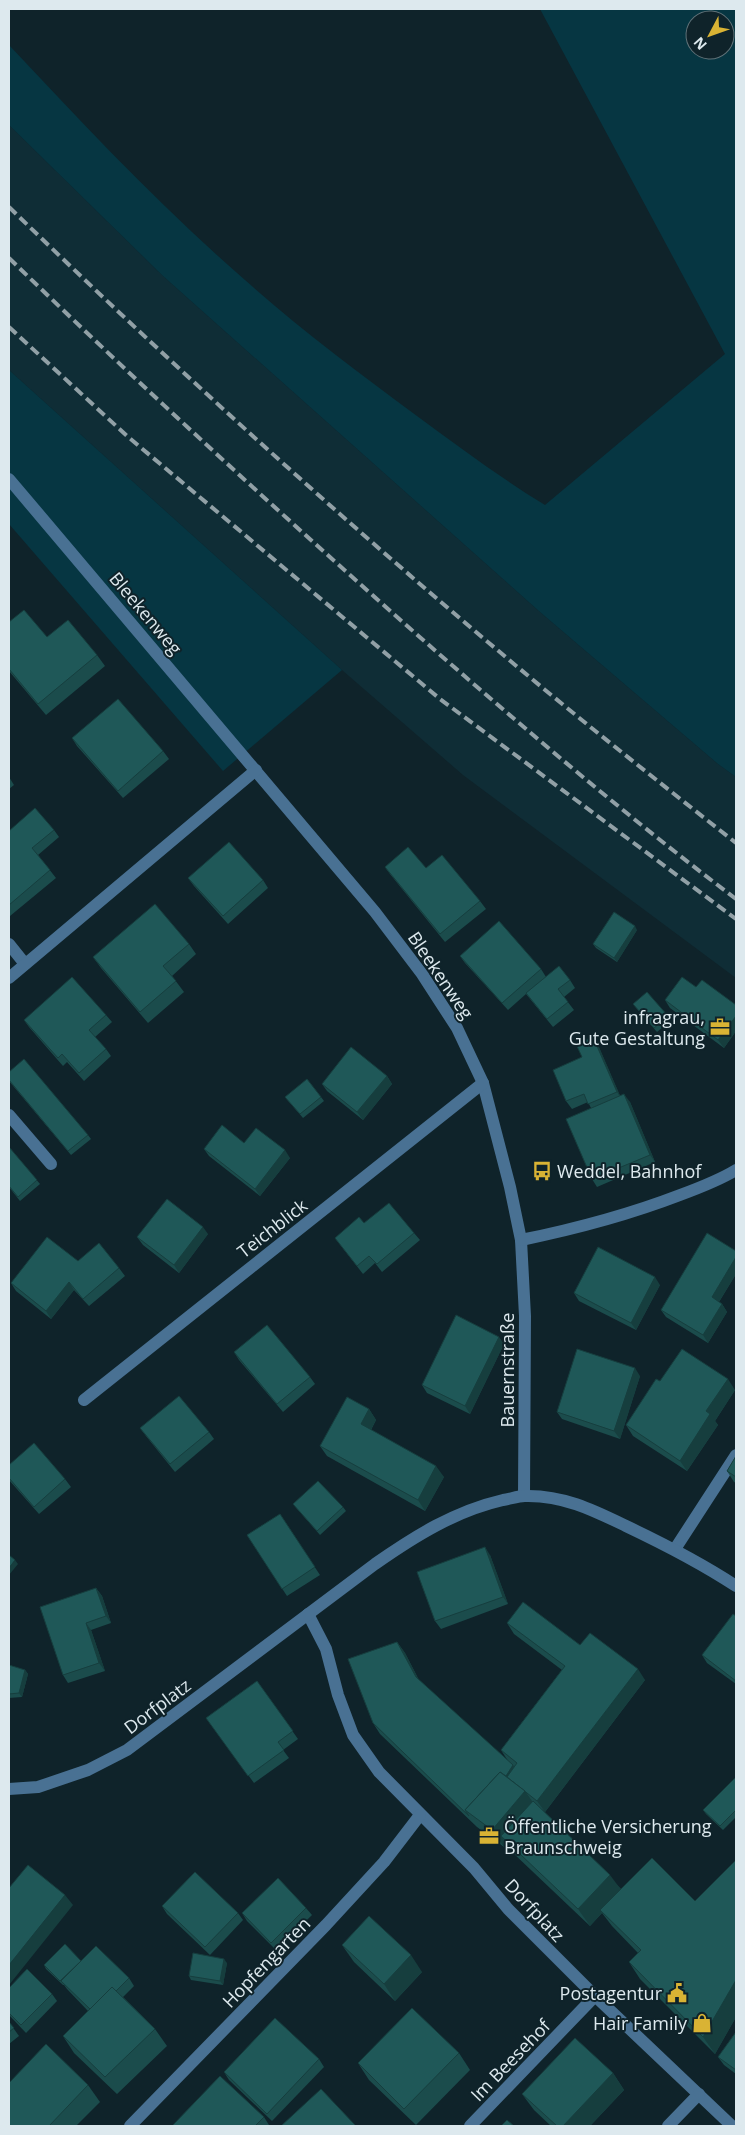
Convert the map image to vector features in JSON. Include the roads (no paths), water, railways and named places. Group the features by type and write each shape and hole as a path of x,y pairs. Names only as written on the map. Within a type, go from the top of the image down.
{"street":[{"name":"Bleekenweg","path":"9,479 375,912 422,974 457,1028 483,1083 510,1187 521,1240"},
{"path":"9,978 256,770"},
{"path":"9,944 25,964"},
{"name":"Teichblick","path":"84,1400 483,1083"},
{"path":"9,1115 51,1164"},
{"path":"521,1240 578,1228 648,1208 722,1179 736,1170"},
{"name":"Bauernstraße","path":"521,1240 525,1316 524,1496"},
{"path":"675,1549 736,1455"},
{"path":"524,1496 576,1502 675,1549 736,1586"},
{"name":"Dorfplatz","path":"9,1789 38,1788 88,1770 127,1750 388,1554 437,1524 480,1506 524,1496"},
{"name":"Dorfplatz","path":"308,1614 326,1650 338,1695 353,1735 379,1772 474,1868 508,1909 595,1996 732,2126"},
{"name":"Hopfengarten","path":"130,2126 344,1906 384,1862 420,1815"},
{"name":"Im Beesehof","path":"470,2126 595,1996"},
{"path":"668,2126 699,2094"}],"railway":[{"path":"9,207 207,394 411,576 550,694 736,843"},
{"path":"9,258 209,447 414,632 573,769 736,899"},
{"path":"9,327 127,436 440,699 736,919"}],"place":[{"name":"infragrau, Gute Gestaltung","path":"720,1027"},
{"name":"Weddel, Bahnhof","path":"542,1171"},
{"name":"Öffentliche Versicherung Braunschweig","path":"489,1836"},
{"name":"Postagentur","path":"677,1993"},
{"name":"Hair Family","path":"702,2023"}]}
